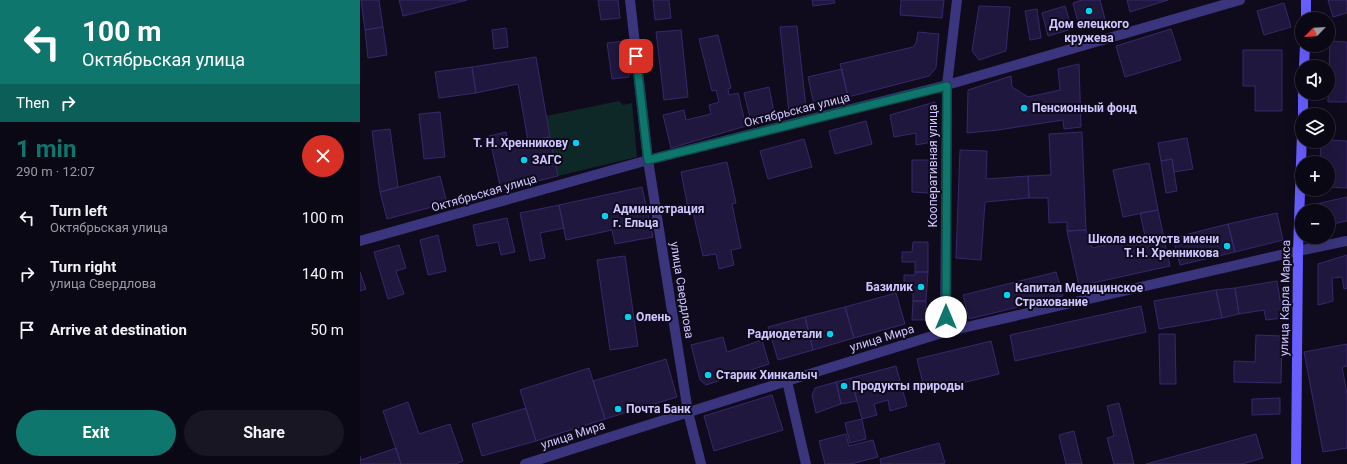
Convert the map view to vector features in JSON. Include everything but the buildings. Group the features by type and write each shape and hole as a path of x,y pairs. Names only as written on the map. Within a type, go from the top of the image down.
{"main road":[{"path":"1306,0 1306,12"},
{"name":"улица Карла Маркса","path":"1296,464 1298,251 1301,148"}],"street":[{"name":"улица Свердлова","path":"630,0 648,160 688,412 701,464"},
{"name":"Кооперативная улица","path":"945,332 947,86 957,0"},
{"name":"Октябрьская улица","path":"360,242 648,160 947,86 1240,0"},
{"name":"улица Мира","path":"525,464 945,332 1347,241"},
{"path":"788,381 806,464"}],"green space":[{"path":"619,101 623,105 632,103 637,157 558,176 546,116"}],"place":[{"name":"Дом елецкого кружева","path":"1089,11"},
{"name":"Пенсионный фонд","path":"1024,108"},
{"name":"Т. Н. Хренникову","path":"576,143"},
{"name":"ЗАГС","path":"524,160"},
{"name":"Администрация г. Ельца","path":"605,216"},
{"name":"Школа исскуств имени Т. Н. Хренникова","path":"1227,246"},
{"name":"Базилик","path":"921,287"},
{"name":"Капитал Медицинское Страхование","path":"1007,295"},
{"name":"Олень","path":"628,317"},
{"name":"Радиодетали","path":"830,334"},
{"name":"Старик Хинкалыч","path":"708,375"},
{"name":"Продукты природы","path":"844,386"},
{"name":"Почта Банк","path":"618,409"}],"route":[{"path":"636,56 648,160 947,86 946,317"}]}
